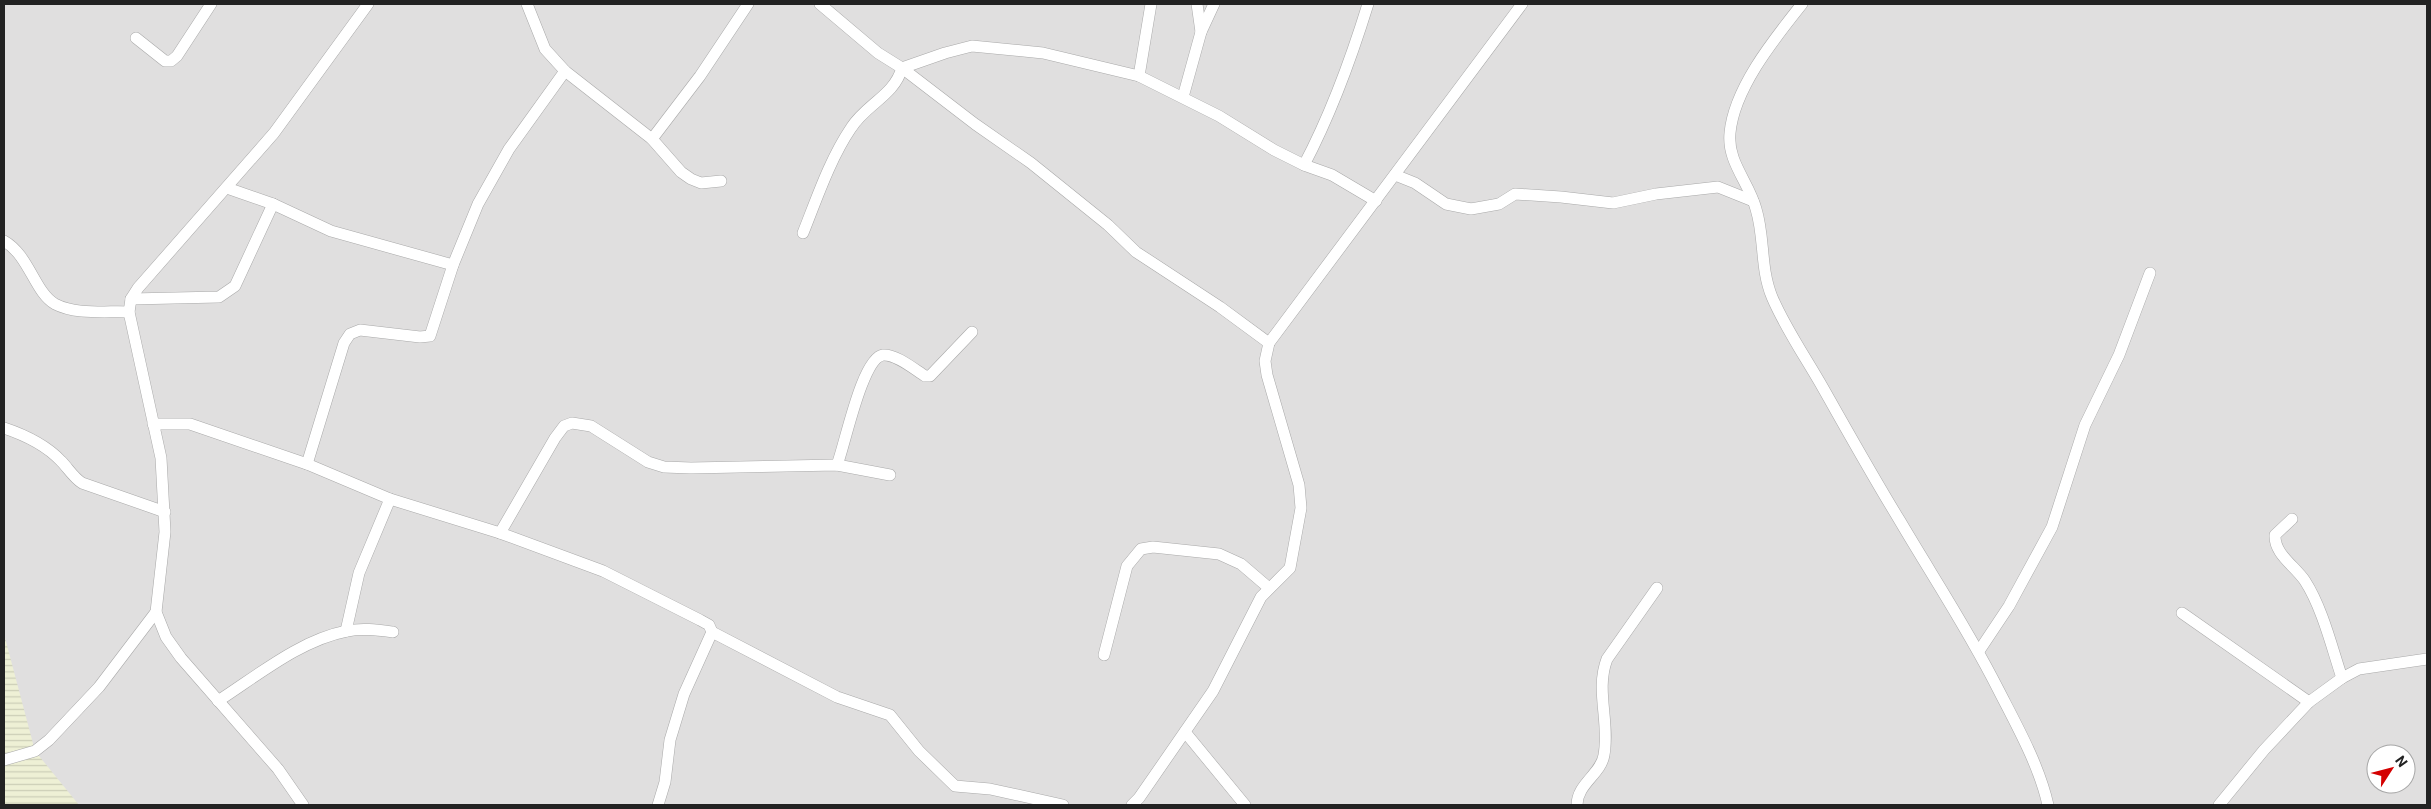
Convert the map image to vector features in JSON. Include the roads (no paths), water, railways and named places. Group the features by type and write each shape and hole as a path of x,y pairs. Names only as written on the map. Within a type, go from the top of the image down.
{"street":[{"path":"136,38 165,61 171,61 177,56 211,4"},
{"path":"303,805 278,769 180,658 166,637 156,612 165,512 161,458 129,312 131,299 138,288 274,133 368,4"},
{"path":"527,4 545,49 565,71 652,139 681,172 701,183 721,181"},
{"path":"652,139 700,76 748,4"},
{"path":"820,4 878,53 902,68 975,124 1031,163 1108,225 1136,252 1220,306 1269,344"},
{"path":"1139,76 1151,4"},
{"path":"1197,4 1201,32"},
{"path":"1183,97 1201,32 1214,4"},
{"path":"1304,165 1319,136 1345,71 1368,4"},
{"path":"1140,803 1213,691 1261,597 1290,568 1301,508 1299,486 1267,375 1265,361 1269,344 1522,4"},
{"path":"1802,4 1759,62 1738,103 1730,131 1730,148 1737,170 1753,201 1760,223 1764,274 1772,298 1898,519 1979,652 2022,736 2045,792 2048,805"},
{"path":"902,68 972,46 1043,53 1139,76 1183,97 1304,165 1332,175 1376,200"},
{"path":"803,233 841,144 852,126 865,111 891,90 898,81 902,68"},
{"path":"307,464 344,343 350,334 360,330 420,337 430,336 453,265 478,204 509,148 565,71"},
{"path":"1395,175 1415,183 1446,204 1471,209 1499,204 1515,194 1613,203 1656,194 1718,188 1753,201"},
{"path":"227,188 273,204 331,231 453,265"},
{"path":"131,299 219,297 226,293 235,286 273,204"},
{"path":"4,241 27,263 43,290 55,303 74,309 129,312"},
{"path":"1979,652 2009,606 2052,527 2085,425 2119,355 2150,273"},
{"path":"837,464 858,393 872,362 878,356 893,357 925,376 930,376 972,332"},
{"path":"500,533 555,438 564,426 572,422 591,426 648,462 664,467 837,464 890,475"},
{"path":"154,424 190,424 307,464 390,500 500,533 603,571 700,620 709,625 712,632 838,697 890,715 919,751 956,786 990,789 1063,805"},
{"path":"4,428 40,443 82,483 165,512"},
{"path":"346,631 359,573 390,500"},
{"path":"2292,519 2275,535 2274,543 2304,580 2315,599 2342,678"},
{"path":"1104,655 1127,566 1141,550 1153,546 1219,554 1241,564 1269,588"},
{"path":"1577,805 1579,792 1604,758 1606,725 1601,683 1605,665 1657,588"},
{"path":"4,760 35,751 49,740 99,687 156,612"},
{"path":"2182,613 2309,702"},
{"path":"218,701 301,649 346,631 363,629 393,632"},
{"path":"658,805 665,782 670,740 681,703 712,632"},
{"path":"2219,805 2264,750 2309,702 2342,678 2359,669 2427,659"},
{"path":"1185,732 1245,805"}]}
